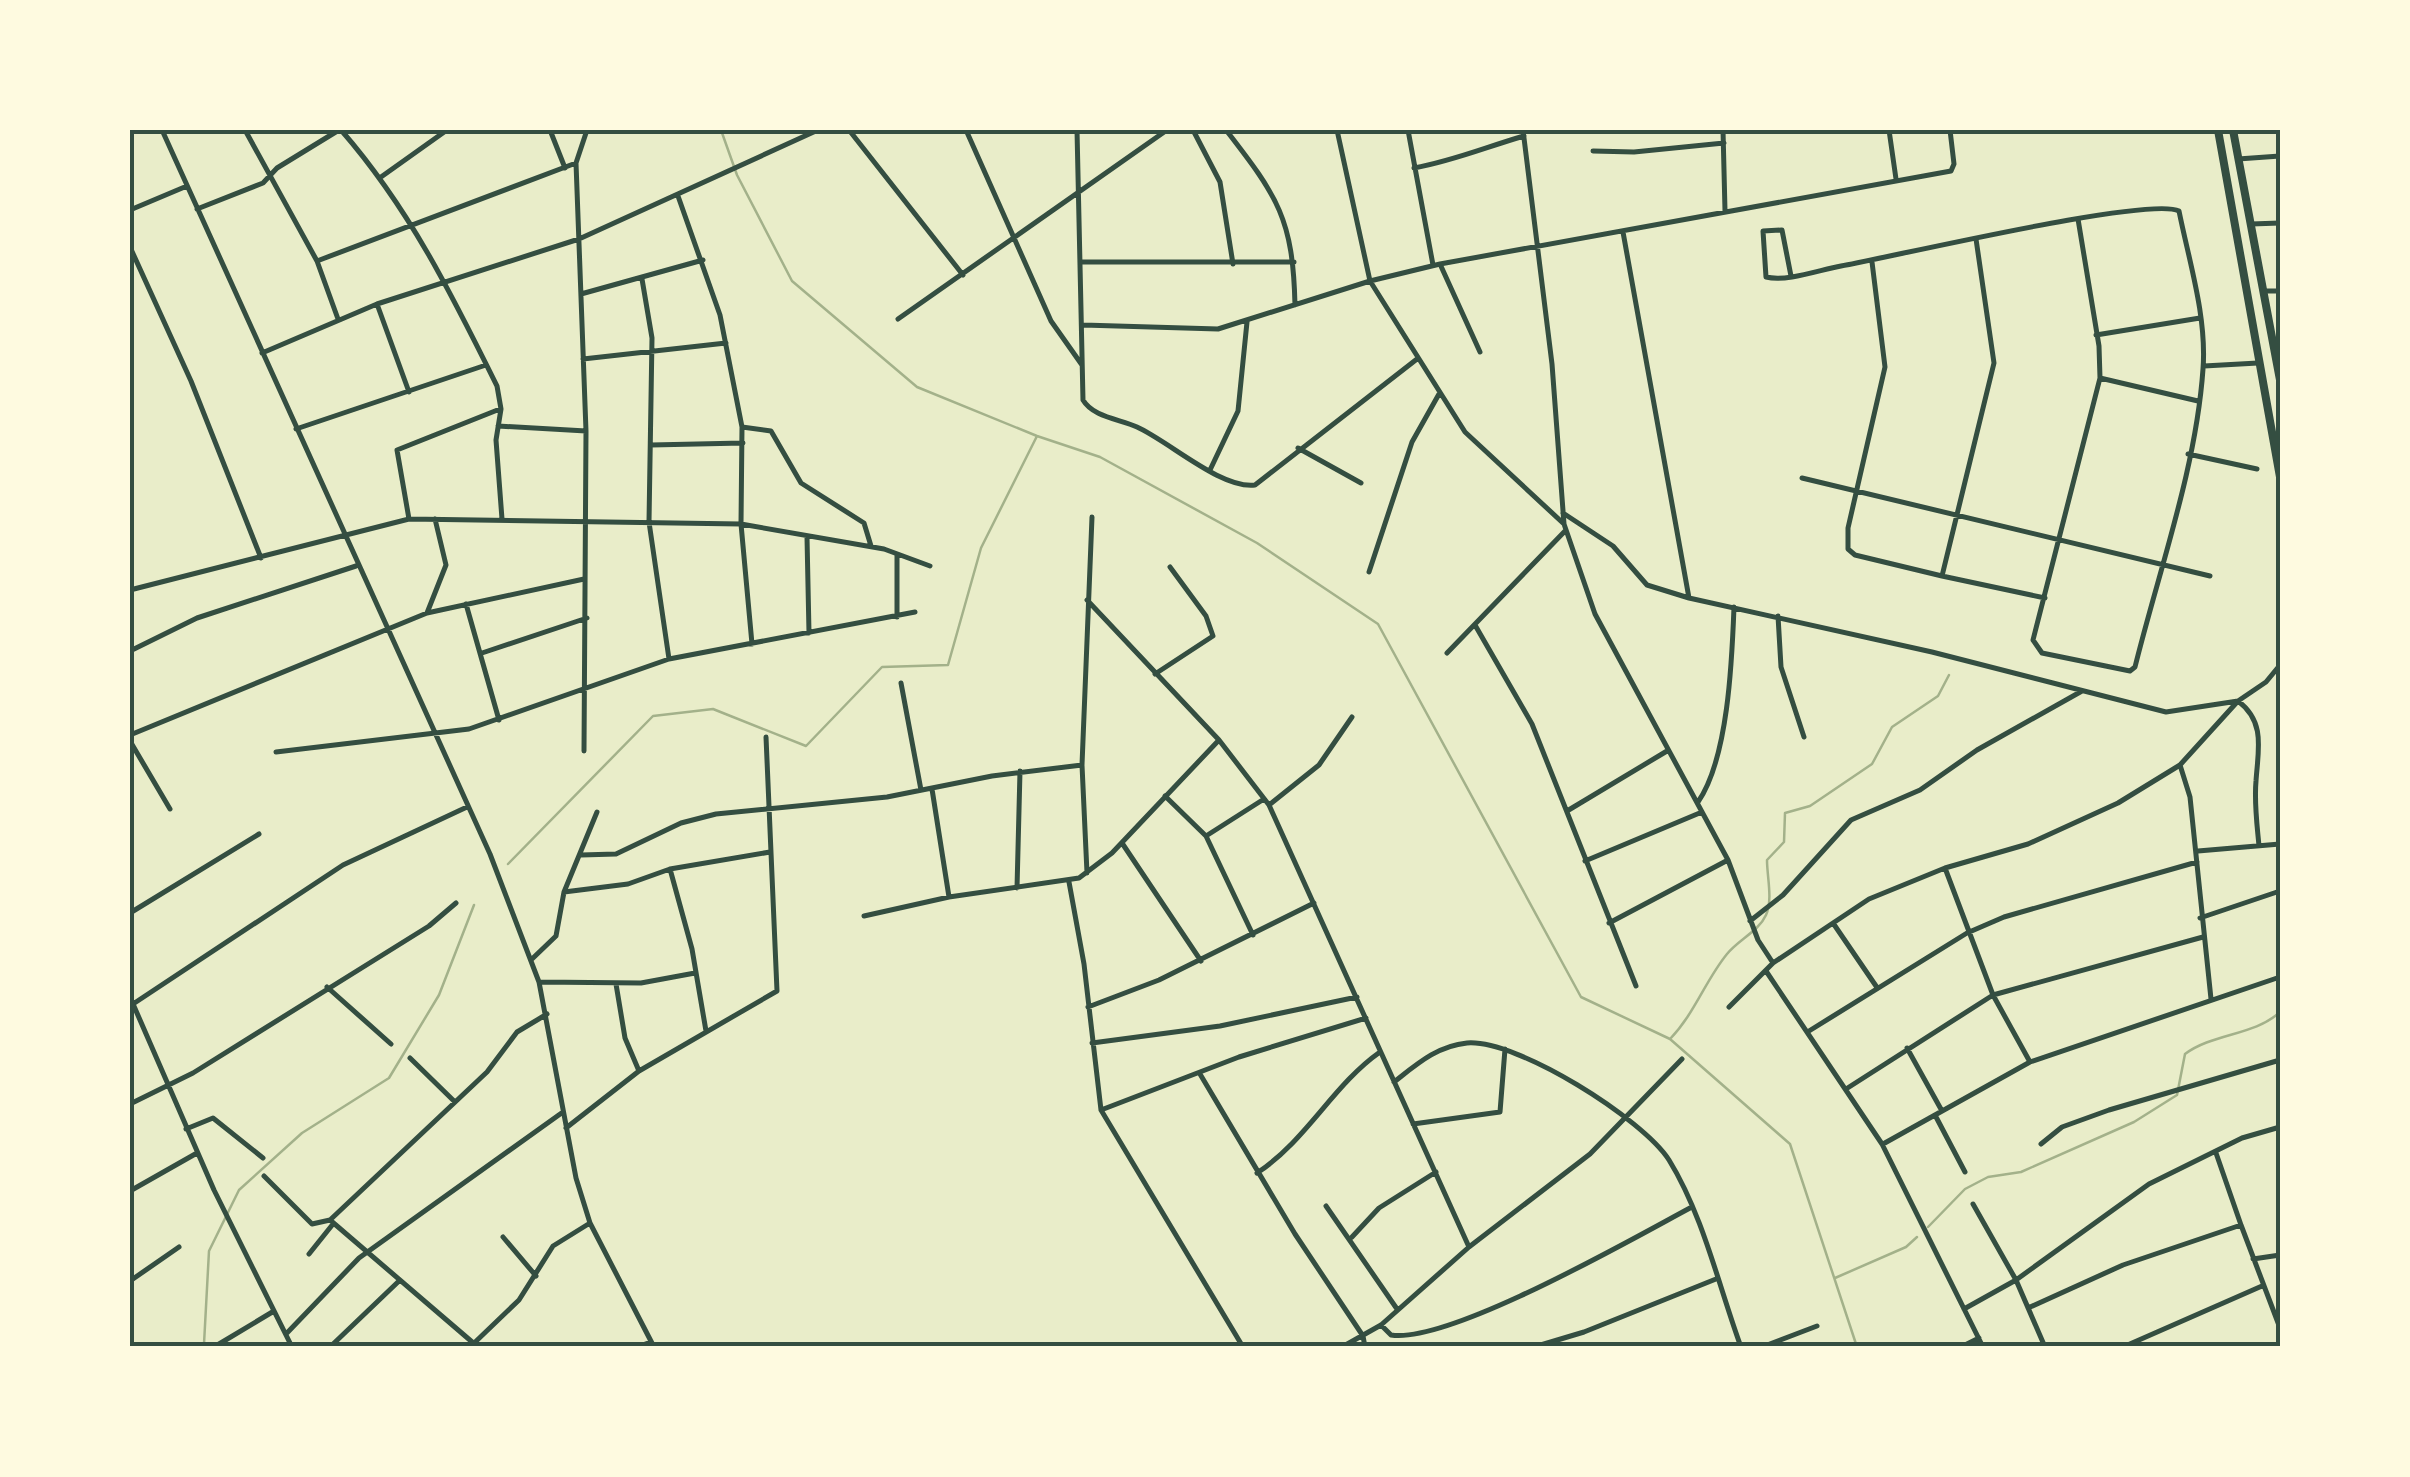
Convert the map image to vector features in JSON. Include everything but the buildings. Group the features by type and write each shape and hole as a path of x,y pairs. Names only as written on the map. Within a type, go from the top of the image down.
{"highway":[{"path":"2218,130 2280,477"},
{"path":"2233,130 2280,380"}],"street":[{"path":"162,130 532,958 566,1128 590,1223 652,1344 637,1347"},
{"path":"246,130 269,179 317,261 338,320"},
{"path":"198,209 269,179 277,168 340,130 381,176 413,226 446,280 486,365 501,408 498,426 502,518"},
{"path":"381,176 447,130"},
{"path":"550,130 564,168"},
{"path":"584,750 586,431 576,163 587,130"},
{"path":"262,353 377,304 579,239 818,130"},
{"path":"848,130 963,275"},
{"path":"966,130 1011,239 1060,339 1082,365"},
{"path":"1077,130 1082,400 1088,408 1138,428 1236,484 1255,484 1417,360"},
{"path":"898,319 1167,130"},
{"path":"1193,130 1220,182 1234,264"},
{"path":"1226,130 1272,192 1288,227 1295,306"},
{"path":"1337,130 1370,281 1468,436 1565,527"},
{"path":"1408,130 1437,265 1480,352"},
{"path":"1723,130 1725,211"},
{"path":"1889,130 1896,179"},
{"path":"1083,325 1192,331 1247,322 1370,281 1437,265 1951,170 1954,164 1950,130"},
{"path":"1414,168 1459,160 1468,151 1524,133 1539,244 1565,527 1595,614 1704,812 1772,964"},
{"path":"1592,150 1634,152 1724,143"},
{"path":"2238,159 2280,156"},
{"path":"317,261 576,163"},
{"path":"130,210 188,186"},
{"path":"678,196 704,260 726,343 742,428 742,524 752,644"},
{"path":"1791,276 1782,230 1763,230 1766,277 1791,276 1976,239 2078,220 2158,206 2179,210 2200,318 2204,366 2188,454 2135,667 2130,671 2034,648 2100,378 2078,220"},
{"path":"2251,224 2280,223"},
{"path":"1623,232 1688,598"},
{"path":"1942,576 1995,354 1976,239"},
{"path":"130,247 192,381 261,558"},
{"path":"581,294 704,260"},
{"path":"1872,260 1885,368 1848,549 1854,556 2045,598"},
{"path":"1082,262 1294,262"},
{"path":"642,280 652,352 648,522 669,659"},
{"path":"2263,291 2280,291"},
{"path":"377,304 409,392"},
{"path":"2096,335 2200,318"},
{"path":"1210,470 1238,411 1247,322"},
{"path":"583,359 726,343"},
{"path":"2204,366 2261,363"},
{"path":"296,429 486,365"},
{"path":"2100,378 2198,401"},
{"path":"1369,572 1412,442 1439,394"},
{"path":"409,519 395,453 501,408"},
{"path":"498,426 586,431"},
{"path":"742,428 772,431 801,483 864,523 871,546"},
{"path":"651,446 744,443"},
{"path":"1298,448 1362,483"},
{"path":"2188,454 2257,469"},
{"path":"1802,478 1958,512 2210,576"},
{"path":"1564,513 1613,546 1647,585 1688,598 1778,616 2166,712 2238,701 2252,712 2260,741 2256,794 2259,846"},
{"path":"1087,873 1082,765 1092,518"},
{"path":"130,590 409,519 742,524 871,546 930,566"},
{"path":"427,613 446,565 435,519"},
{"path":"1447,653 1565,527"},
{"path":"807,537 809,633"},
{"path":"897,554 897,617"},
{"path":"130,652 198,618 357,566"},
{"path":"1154,674 1213,636 1206,616 1170,567"},
{"path":"170,809 130,738 427,613 586,579"},
{"path":"1087,600 1219,740 1267,802 1470,1246"},
{"path":"466,604 499,720"},
{"path":"1698,802 1710,784 1717,760 1731,679 1734,607"},
{"path":"276,752 435,736 499,720 669,659 915,612"},
{"path":"1778,616 1781,667 1804,737"},
{"path":"482,653 587,618"},
{"path":"1476,625 1522,704 1636,986"},
{"path":"1729,1007 1772,964 1869,899 1946,868 2052,834 2118,803 2180,765 2238,701 2266,682 2280,665"},
{"path":"901,683 921,790"},
{"path":"1750,922 1783,895 1851,820 1911,795 1977,750 2084,689"},
{"path":"1206,836 1267,802 1319,766 1352,716"},
{"path":"566,1128 639,1070 776,991 766,737"},
{"path":"864,916 949,897 1069,882 1087,873 1122,842 1219,740"},
{"path":"1567,811 1667,751"},
{"path":"581,855 616,854 698,818 932,789 1082,765"},
{"path":"2180,765 2190,797 2211,1000"},
{"path":"1017,888 1020,772"},
{"path":"932,789 949,897"},
{"path":"1164,795 1206,836 1253,935"},
{"path":"292,1347 214,1190 131,1001 343,864 467,806"},
{"path":"532,958 556,936 564,892 597,812"},
{"path":"1585,861 1704,812"},
{"path":"130,913 259,834"},
{"path":"1122,842 1201,961"},
{"path":"2197,851 2280,844"},
{"path":"564,892 628,884 670,869 770,852"},
{"path":"1609,923 1728,860"},
{"path":"1809,1030 1967,933 2020,912 2196,862"},
{"path":"1946,868 1993,995 2030,1062"},
{"path":"670,869 696,972 706,1031"},
{"path":"1069,882 1101,1110 1243,1347"},
{"path":"2200,918 2280,891"},
{"path":"130,1104 167,1086 428,926 456,903"},
{"path":"1088,1007 1201,961 1314,903"},
{"path":"1832,923 1876,986"},
{"path":"1846,1089 1993,995 2203,938"},
{"path":"1766,971 1882,1144 1983,1347"},
{"path":"539,982 616,984 696,972"},
{"path":"1882,1144 2030,1062 2280,978"},
{"path":"616,984 625,1038 639,1070"},
{"path":"327,987 391,1044"},
{"path":"1092,1042 1220,1026 1357,996"},
{"path":"309,1254 332,1222 487,1072 517,1032 546,1014"},
{"path":"1101,1110 1366,1018"},
{"path":"1394,1082 1432,1052 1488,1044 1544,1065 1628,1118 1665,1154 1690,1208 1741,1347"},
{"path":"1413,1124 1500,1112 1505,1048"},
{"path":"1907,1048 1964,1172"},
{"path":"1258,1173 1291,1146 1363,1064 1380,1052"},
{"path":"410,1058 455,1102"},
{"path":"1342,1347 1381,1326 1470,1246 1575,1166 1628,1118 1682,1060"},
{"path":"2041,1144 2062,1128 2280,1060"},
{"path":"1200,1074 1258,1173 1363,1336 1365,1347"},
{"path":"286,1334 369,1254 564,1112"},
{"path":"186,1129 213,1118 263,1158"},
{"path":"1963,1310 2016,1280 2148,1184 2280,1126"},
{"path":"130,1191 197,1152"},
{"path":"2215,1152 2280,1328"},
{"path":"1352,1238 1380,1208 1436,1172"},
{"path":"264,1176 312,1224 332,1222 474,1346 513,1307 553,1246 590,1223"},
{"path":"1974,1204 2016,1280 2045,1347"},
{"path":"1326,1206 1398,1309"},
{"path":"1381,1326 1391,1335 1406,1336 1487,1310 1690,1208"},
{"path":"2028,1308 2123,1265 2241,1225"},
{"path":"504,1237 536,1276"},
{"path":"130,1281 179,1247"},
{"path":"2253,1259 2280,1254"},
{"path":"1534,1347 1551,1345 1716,1279"},
{"path":"330,1347 400,1281"},
{"path":"2123,1347 2262,1286"},
{"path":"214,1347 274,1311"},
{"path":"1762,1347 1816,1326"},
{"path":"1960,1347 1979,1338"}],"waterway":[{"path":"508,864 653,716 713,709 806,746 882,667 948,665 981,548 1037,436 917,387 792,281 737,175 721,130"},
{"path":"1037,436 1100,457 1257,543 1378,624 1581,997 1670,1039 1790,1144 1857,1347"},
{"path":"1670,1039 1727,954 1766,915 1767,860 1784,842 1785,813 1810,806 1872,764 1892,727 1938,696 1949,675"},
{"path":"197,1347 204,1344 209,1251 239,1190 302,1133 389,1078 439,995 474,905"},
{"path":"1928,1227 1965,1189 1988,1177 2021,1172 2134,1122 2177,1095 2185,1054 2258,1026 2280,1012"},
{"path":"1835,1278 1906,1247 1917,1237"}]}
